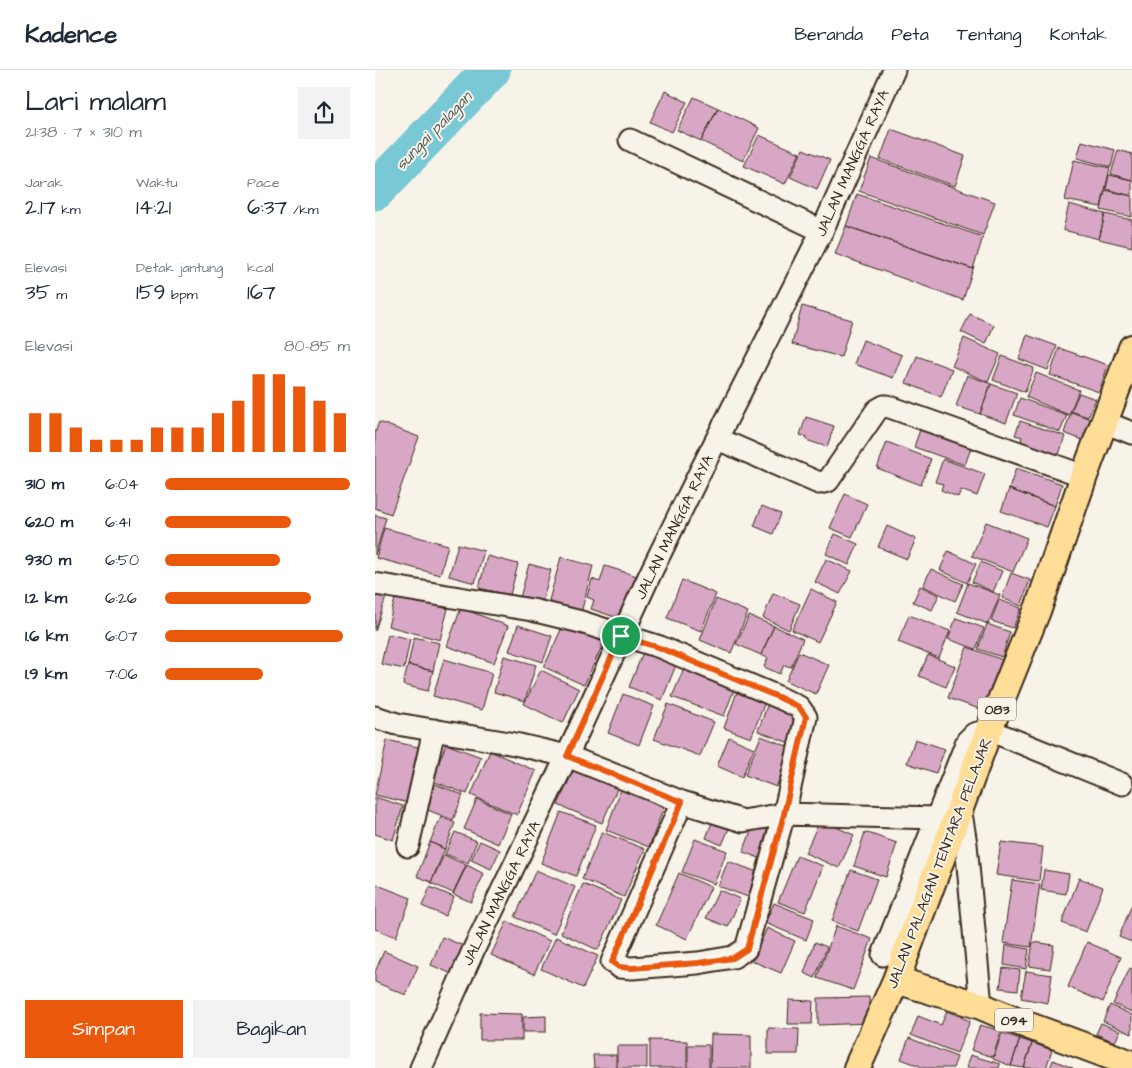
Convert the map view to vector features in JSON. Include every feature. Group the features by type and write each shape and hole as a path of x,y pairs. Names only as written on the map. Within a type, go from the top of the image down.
{"main road":[{"name":"JALAN PALAGAN TENTARA PELAJAR","path":"857,1068 896,980 948,813 989,730 1039,606 1084,476 1132,348"},
{"name":"094","path":"896,980 981,1006 1127,1064"}],"street":[{"name":"JALAN MANGGA RAYA","path":"421,1068 473,951 567,756 621,636 699,474 822,231 894,70"},
{"path":"630,140 822,231"},
{"path":"717,439 819,483 823,483 828,481 877,410 887,406 1084,476"},
{"path":"1104,422 1132,433"},
{"path":"375,584 532,610 581,622 660,648 799,707 806,717 784,814 747,949 733,958 698,963 632,968 619,967 612,962 682,802"},
{"path":"375,717 397,724 515,744 567,756 682,802 743,821 784,814 948,813"},
{"path":"408,846 434,730"},
{"path":"989,730 1122,784"},
{"path":"883,955 948,813"},
{"path":"948,813 966,844 981,1006"}],"building":[{"path":"665,91 687,102 672,132 650,122"},
{"path":"694,97 718,108 701,141 677,130"},
{"path":"718,108 759,128 743,161 701,141"},
{"path":"891,129 965,156 955,186 880,159"},
{"path":"759,135 800,153 785,184 744,166"},
{"path":"1082,141 1115,150 1111,167 1077,158"},
{"path":"803,149 830,160 817,189 790,177"},
{"path":"1118,150 1132,154 1132,180 1111,174"},
{"path":"871,158 995,202 983,235 859,191"},
{"path":"1074,160 1110,168 1101,207 1065,200"},
{"path":"1109,175 1132,180 1132,196 1106,189"},
{"path":"1105,190 1132,196 1132,217 1101,210"},
{"path":"857,194 983,237 973,269 846,226"},
{"path":"1069,204 1105,214 1099,239 1063,230"},
{"path":"1105,214 1132,220 1132,247 1099,239"},
{"path":"846,226 973,269 963,300 835,254"},
{"path":"802,306 852,320 841,357 792,344"},
{"path":"970,314 994,325 986,344 961,332"},
{"path":"1027,335 1057,346 1048,370 1019,359"},
{"path":"964,338 1000,354 988,382 952,366"},
{"path":"863,340 902,355 893,378 854,364"},
{"path":"1059,348 1108,365 1099,392 1050,375"},
{"path":"917,356 952,369 941,397 906,383"},
{"path":"1002,356 1034,368 1025,392 993,380"},
{"path":"1036,373 1079,390 1069,415 1026,397"},
{"path":"967,375 991,384 980,414 956,406"},
{"path":"991,384 1017,393 1006,423 980,414"},
{"path":"1079,393 1096,399 1088,417 1071,411"},
{"path":"1020,398 1067,415 1060,432 1014,415"},
{"path":"1071,412 1096,421 1088,442 1064,433"},
{"path":"806,417 834,426 827,447 806,440 807,437 800,435"},
{"path":"923,421 974,439 965,465 914,447"},
{"path":"1020,421 1065,436 1056,464 1018,451 1022,437 1015,435"},
{"path":"379,422 419,437 391,514 375,508 375,433"},
{"path":"887,442 931,459 921,485 877,468"},
{"path":"943,459 985,474 977,496 961,490 958,497 941,490 943,484 935,482"},
{"path":"1016,468 1062,484 1055,506 1009,489"},
{"path":"1009,489 1055,506 1047,527 1001,511"},
{"path":"845,494 867,504 852,537 830,528"},
{"path":"762,506 781,514 773,534 754,526"},
{"path":"375,515 386,518 375,555"},
{"path":"986,522 1027,538 1013,572 972,556"},
{"path":"887,526 916,539 907,559 878,547"},
{"path":"384,528 448,545 440,575 376,558"},
{"path":"835,534 858,544 849,565 826,554"},
{"path":"458,544 484,551 475,583 449,576"},
{"path":"948,551 976,564 967,583 940,570"},
{"path":"487,556 518,564 510,595 479,588"},
{"path":"561,557 593,566 581,613 548,604"},
{"path":"826,559 852,571 840,594 815,582"},
{"path":"981,562 1002,571 993,592 972,582"},
{"path":"529,564 551,570 542,603 520,598"},
{"path":"605,566 637,576 624,620 591,609 594,600 587,597 592,579 600,582"},
{"path":"931,569 963,584 955,601 923,586"},
{"path":"1011,573 1030,580 1021,606 1002,598"},
{"path":"682,580 716,594 701,631 667,618"},
{"path":"968,583 1000,595 988,624 957,612"},
{"path":"920,586 939,595 932,610 913,602"},
{"path":"811,589 837,602 818,642 792,630"},
{"path":"375,593 386,597 375,631"},
{"path":"773,593 800,604 789,630 763,618"},
{"path":"396,595 448,609 440,640 388,626"},
{"path":"716,599 748,612 731,653 700,640"},
{"path":"999,600 1021,608 1013,628 991,621"},
{"path":"461,608 508,626 494,663 447,646"},
{"path":"909,615 950,631 939,658 898,642"},
{"path":"749,616 774,626 761,655 736,644"},
{"path":"956,618 984,628 976,649 948,639"},
{"path":"564,623 604,642 584,685 544,667"},
{"path":"987,624 1010,632 1002,657 978,649"},
{"path":"518,625 552,636 543,662 509,651"},
{"path":"774,626 803,639 791,667 784,665 780,674 764,667 768,658 761,655"},
{"path":"388,634 410,639 404,669 381,664"},
{"path":"414,637 439,643 433,671 408,665"},
{"path":"967,647 1003,660 985,711 948,698"},
{"path":"643,652 676,665 662,700 629,687"},
{"path":"799,652 829,665 816,694 786,681"},
{"path":"928,655 955,666 946,687 919,676"},
{"path":"504,656 536,665 525,701 494,692"},
{"path":"444,659 492,673 482,710 433,696"},
{"path":"408,665 433,671 428,691 403,685"},
{"path":"684,668 735,687 724,716 672,697"},
{"path":"541,670 579,689 563,723 524,704"},
{"path":"737,692 765,702 751,738 724,728"},
{"path":"623,694 654,706 639,745 608,733"},
{"path":"768,703 803,716 792,744 758,731"},
{"path":"668,704 714,722 700,756 654,739"},
{"path":"761,736 792,748 776,787 745,775"},
{"path":"729,737 754,748 742,777 717,766"},
{"path":"915,739 945,749 936,773 907,763"},
{"path":"387,740 422,748 409,803 375,795"},
{"path":"446,744 481,757 467,794 432,781"},
{"path":"490,751 536,771 517,815 471,795"},
{"path":"577,762 621,780 602,823 558,805"},
{"path":"435,784 463,795 453,820 425,809"},
{"path":"622,787 665,804 649,847 606,830"},
{"path":"375,797 403,806 393,840 375,834"},
{"path":"477,799 511,814 498,844 464,829"},
{"path":"561,812 596,825 576,876 541,863"},
{"path":"441,817 455,823 445,849 430,842"},
{"path":"713,820 730,826 722,845 706,838"},
{"path":"820,820 854,835 839,868 805,853"},
{"path":"754,824 776,832 765,860 743,852"},
{"path":"455,832 477,841 468,863 445,854"},
{"path":"602,832 645,849 624,897 582,879"},
{"path":"865,832 897,843 886,877 854,866"},
{"path":"695,839 727,851 714,884 682,872"},
{"path":"480,841 500,850 491,869 471,860"},
{"path":"430,842 445,849 431,882 417,876"},
{"path":"1001,842 1043,847 1039,881 996,875"},
{"path":"444,855 466,865 453,893 431,883"},
{"path":"797,856 823,866 805,912 778,902"},
{"path":"728,861 765,875 756,900 718,886"},
{"path":"467,865 484,874 471,902 453,894"},
{"path":"536,870 575,887 554,934 515,917"},
{"path":"851,870 877,879 858,931 832,921"},
{"path":"1044,870 1069,874 1066,894 1041,890"},
{"path":"679,873 711,887 687,939 656,925"},
{"path":"1079,878 1103,887 1086,932 1062,923"},
{"path":"1012,880 1040,884 1031,947 1003,943"},
{"path":"375,884 411,898 396,937 375,929"},
{"path":"583,884 621,900 598,950 561,933"},
{"path":"430,887 454,897 445,916 422,906"},
{"path":"719,890 740,899 728,927 706,918"},
{"path":"774,903 814,919 806,940 765,923"},
{"path":"1132,904 1132,942 1119,937"},
{"path":"507,921 550,941 534,974 491,955"},
{"path":"836,926 872,939 853,990 817,978"},
{"path":"767,928 795,941 781,973 752,961"},
{"path":"442,937 464,946 452,974 431,965"},
{"path":"556,937 598,956 583,988 541,969"},
{"path":"815,942 827,947 815,978 804,973"},
{"path":"1033,942 1054,945 1050,969 1029,966"},
{"path":"1087,942 1121,957 1103,1002 1068,987"},
{"path":"1006,945 1029,949 1026,969 1004,965"},
{"path":"384,951 418,966 406,995 375,982 375,972"},
{"path":"1003,968 1020,970 1018,990 1000,988"},
{"path":"1130,968 1132,969 1132,1012 1113,1004"},
{"path":"1026,971 1052,975 1048,1003 1021,998"},
{"path":"869,997 870,1023 818,1025 818,998"},
{"path":"789,1000 813,1001 812,1024 788,1024"},
{"path":"1110,1005 1132,1015 1132,1034 1103,1021"},
{"path":"947,1011 970,1021 957,1053 911,1035 918,1016 941,1025"},
{"path":"480,1013 522,1014 522,1040 480,1040"},
{"path":"546,1016 546,1032 523,1032 523,1017"},
{"path":"1101,1023 1120,1031 1115,1042 1096,1034"},
{"path":"980,1025 1001,1031 993,1057 971,1050"},
{"path":"768,1028 799,1029 798,1054 768,1054"},
{"path":"1002,1033 1020,1039 1011,1066 993,1059"},
{"path":"711,1034 751,1035 751,1068 710,1068"},
{"path":"909,1038 957,1057 953,1068 925,1068 901,1059"},
{"path":"1020,1039 1032,1043 1024,1068 1011,1066"},
{"path":"650,1040 687,1041 687,1068 650,1068"},
{"path":"1032,1043 1052,1050 1046,1068 1024,1068"},
{"path":"688,1045 709,1045 709,1068 688,1068"},
{"path":"617,1046 647,1046 647,1068 617,1068"},
{"path":"593,1055 616,1055 616,1068 594,1068"},
{"path":"970,1055 1000,1064 999,1068 966,1068"},
{"path":"1053,1060 1073,1068 1050,1068"}],"waterway":[{"name":"sungai palagan","path":"375,191 491,70"}],"route":[{"path":"621,636 660,648 778,697 799,707 806,717 784,814 747,949 733,958 698,963 632,968 619,967 612,962 682,802 567,756 621,636"}]}
